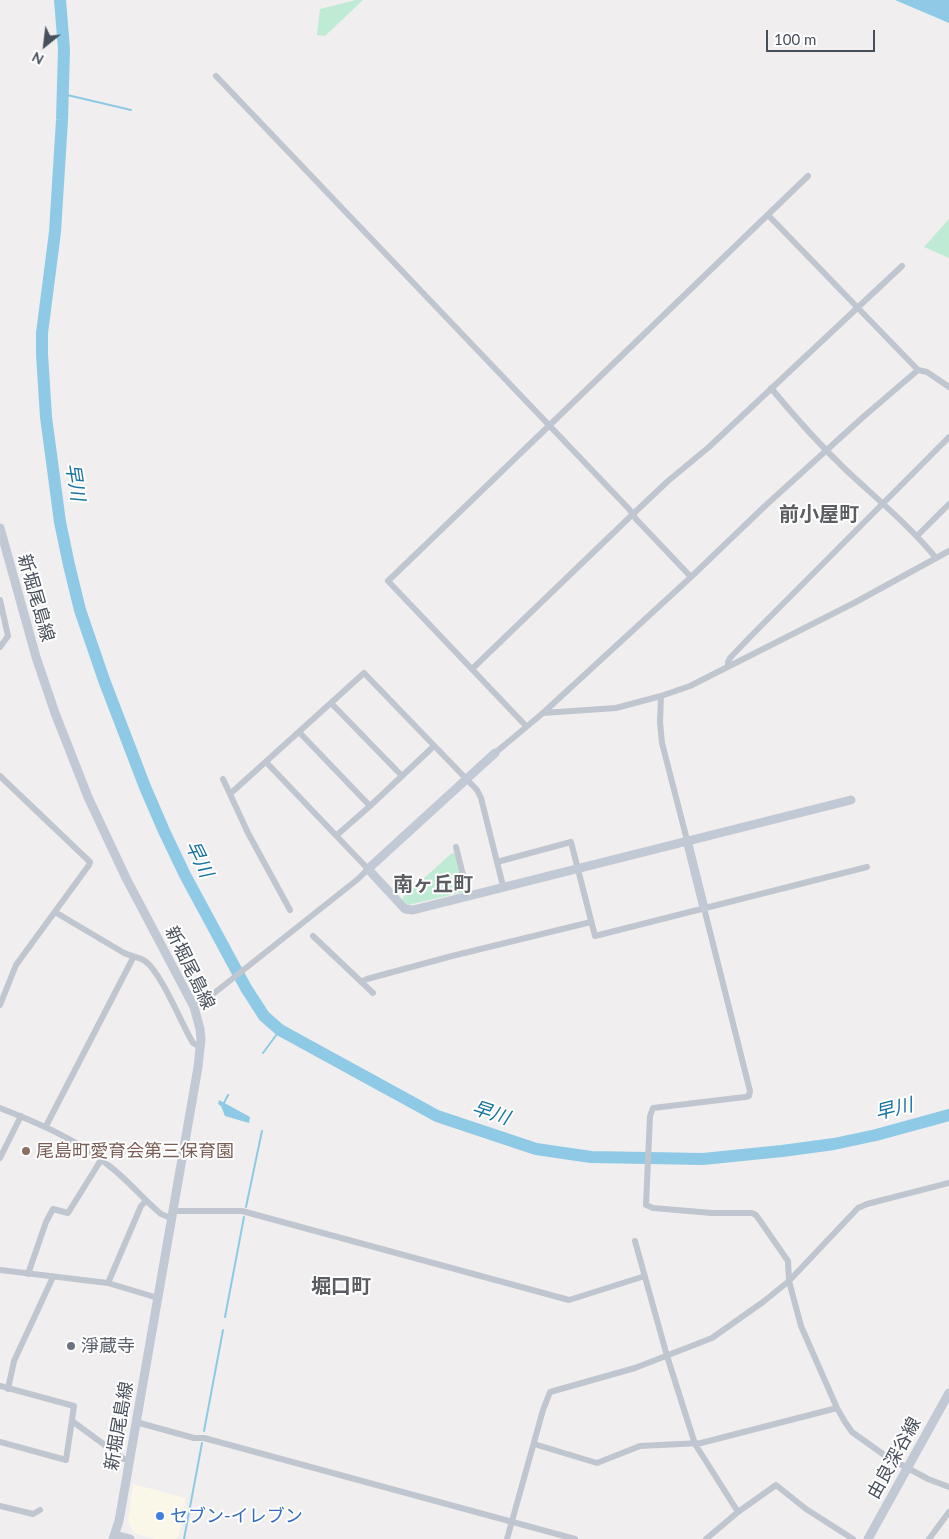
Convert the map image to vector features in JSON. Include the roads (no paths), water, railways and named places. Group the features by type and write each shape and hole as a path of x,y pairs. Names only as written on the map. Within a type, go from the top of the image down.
{"main road":[{"name":"新堀尾島線","path":"0,528 36,657 55,713 88,797 126,878 194,1007 200,1029 200,1047 158,1298 130,1459 114,1537 130,1539"},
{"path":"495,753 368,869 408,910 851,800"},
{"path":"688,840 704,908"},
{"name":"由良深谷線","path":"868,1539 949,1393"}],"street":[{"path":"216,76 691,577"},
{"path":"526,726 388,580 808,176"},
{"path":"768,215 918,370 926,372 949,387"},
{"path":"472,670 668,481 709,447 902,266"},
{"path":"495,753 542,713 691,577 765,506 862,418 918,370"},
{"path":"771,388 827,451 917,536 936,558"},
{"path":"728,666 730,658 742,645 949,437"},
{"path":"917,536 949,504"},
{"path":"542,713 616,708 690,686 854,603 949,551"},
{"path":"0,600 8,636 0,647"},
{"path":"230,794 364,673 477,790 482,798 503,886"},
{"path":"661,696 660,722 662,742 688,840"},
{"path":"331,703 402,776"},
{"path":"299,732 370,806"},
{"path":"336,835 434,746"},
{"path":"194,1007 358,879 368,869 266,762"},
{"path":"0,776 90,862 90,865 16,965 0,1005"},
{"path":"223,779 248,832 290,910"},
{"path":"497,862 571,842 595,936 867,867"},
{"path":"456,847 468,895"},
{"path":"704,908 750,1091 749,1096 745,1097 653,1108 650,1116 646,1205 654,1208 712,1213 752,1213 761,1220 788,1261 789,1281 802,1326 837,1408 852,1432 907,1469 949,1487"},
{"path":"55,912 133,958 141,958 150,966 168,995 193,1043 200,1047"},
{"path":"361,982 452,956 592,922"},
{"path":"314,936 374,993"},
{"path":"46,1126 133,958"},
{"path":"0,1108 46,1126 102,1160 161,1214 242,1211 569,1300 645,1276"},
{"path":"0,1158 21,1116"},
{"path":"28,1274 46,1222 53,1209 68,1213 102,1160"},
{"path":"508,1539 543,1410 550,1392 635,1368 712,1338 789,1281 858,1208 949,1183"},
{"path":"108,1283 141,1206 146,1200"},
{"path":"635,1241 667,1356 695,1444 738,1512"},
{"path":"0,1270 108,1283 158,1298"},
{"path":"8,1388 14,1361 54,1277"},
{"path":"0,1386 74,1406 66,1460 0,1442"},
{"path":"534,1444 597,1463 640,1446 702,1444 837,1408"},
{"path":"72,1421 124,1459 130,1459"},
{"path":"136,1422 194,1438 214,1441 575,1539"},
{"path":"706,1539 738,1512 776,1485 806,1509 852,1539"},
{"path":"0,1506 34,1514 40,1510"},
{"path":"929,1539 949,1512"}],"water":[{"path":"895,0 949,0 949,23"},
{"path":"219,1100 250,1117 249,1123 225,1116 221,1106 218,1104"}],"waterway":[{"name":"早川","path":"60,0 64,49 62,120 55,232 42,333 46,417 60,522 80,610 104,680 145,787 185,875 246,988 264,1016 280,1030 437,1116 536,1149 591,1157 703,1159 782,1151 834,1144 876,1135 949,1115"},
{"path":"63,94 131,110"},
{"path":"263,1053 280,1030"},
{"path":"224,1103 228,1095"},
{"path":"246,1207 262,1131"},
{"path":"225,1317 244,1217"},
{"path":"204,1431 223,1330"},
{"path":"184,1539 202,1443"}],"place":[{"name":"尾島町愛育会第三保育園","path":"26,1151"},
{"name":"淨蔵寺","path":"71,1346"},
{"name":"セブン-イレブン","path":"160,1516"}],"district":[{"name":"前小屋町","path":"819,515"},
{"name":"南ヶ丘町","path":"433,885"},
{"name":"堀口町","path":"341,1287"}]}
